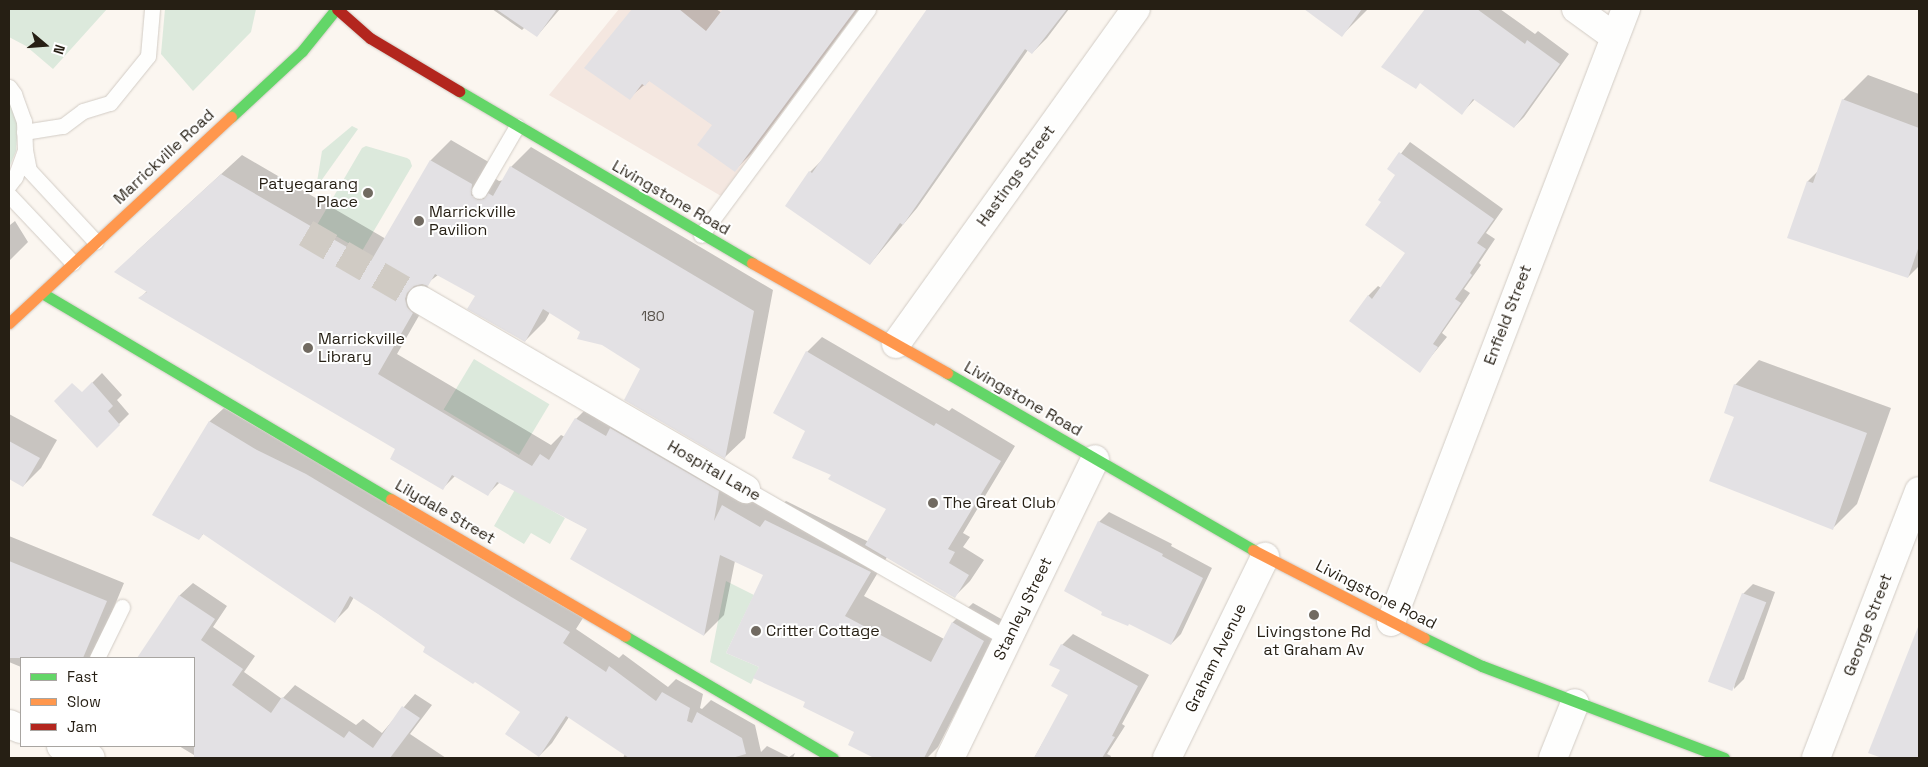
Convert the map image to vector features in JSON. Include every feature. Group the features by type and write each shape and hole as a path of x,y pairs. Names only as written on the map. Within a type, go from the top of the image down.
{"street":[{"name":"Livingstone Road","path":"337,9 370,38 701,235 896,344 1265,557 1391,622 1482,666 1574,703 1724,758"},
{"name":"Marrickville Road","path":"9,323 302,51 337,9"},
{"name":"Hastings Street","path":"896,344 1136,9"},
{"path":"1576,9 1615,37"},
{"name":"Enfield Street","path":"1391,622 1626,9"},
{"name":"Lilydale Street","path":"42,292 143,354 833,758"},
{"name":"Hospital Lane","path":"421,300 746,489"},
{"name":"Stanley Street","path":"950,758 1095,459"},
{"name":"George Street","path":"1816,758 1919,491"},
{"name":"Graham Avenue","path":"1167,758 1265,557"},
{"path":"1553,758 1574,703"}],"lane":[{"path":"24,132 62,126 83,111 110,103 148,56 152,9"},
{"path":"701,235 868,9"},
{"path":"9,87 14,94 24,121 24,150 29,170 96,242"},
{"path":"479,191 517,126"},
{"path":"9,185 15,177 24,150"},
{"path":"9,196 74,263"},
{"name":"Hospital Lane","path":"746,489 1008,639"},
{"path":"97,657 122,607"}],"shaded area":[{"path":"619,9 858,9 721,196 549,95"}],"green space":[{"path":"9,9 107,9 53,69 26,46 9,37"},
{"path":"165,9 256,9 251,32 193,91 161,54"},
{"path":"9,96 18,126 16,151 9,168"},
{"path":"352,126 358,129 316,188 322,151"},
{"path":"366,146 407,158 412,166 362,251 317,225 362,148"},
{"path":"474,359 549,404 519,455 444,410"},
{"path":"521,479 544,506 565,518 550,544 531,533 524,544 494,526"},
{"path":"726,581 754,595 726,653 759,667 751,684 710,662"}],"building":[{"path":"496,9 557,9 537,37"},
{"path":"632,9 679,9 706,31 723,9 856,9 735,172 697,145 712,125 649,81 645,86 642,84 630,100 584,68"},
{"path":"927,9 1067,9 1032,54 1025,49 903,225 900,223 870,265 785,206 809,171 812,173"},
{"path":"1304,9 1362,9 1342,37"},
{"path":"1425,9 1477,9 1525,44 1527,40 1560,64 1514,128 1473,99 1462,115 1420,83 1416,89 1381,67"},
{"path":"1842,99 1919,128 1919,246 1908,278 1787,238 1807,181 1813,183"},
{"path":"1399,152 1494,219 1477,243 1486,249 1470,273 1472,275 1455,299 1461,303 1433,344 1438,347 1420,373 1349,321 1368,295 1372,299 1405,253 1365,225 1381,202 1378,200 1395,175 1387,169"},
{"path":"430,160 472,184 471,195 478,200 484,199 488,193 493,196 510,166 754,311 725,459 624,400 640,369 602,345 577,339 580,332 543,309 525,342 467,309 475,296 435,274 428,286 422,284 414,286 407,293 405,299 407,307 413,313 378,374 532,466 540,454 549,460 575,418 606,436 610,428 719,491 714,521 722,505 760,527 765,520 871,572 845,616 931,662 952,622 984,641 924,758 874,758 848,745 854,732 803,707 805,702 753,678 759,667 726,653 763,575 720,555 704,636 570,559 587,529 497,482 488,496 452,475 443,490 390,459 395,449 138,298 147,292 114,272 221,174 371,261"},
{"path":"806,351 934,426 936,423 1001,461 948,549 955,552 949,563 969,575 955,598 865,545 886,509 828,479 831,475 792,458 805,431 773,413"},
{"path":"92,382 113,406 108,411 120,425 97,448 54,401 72,383 82,392"},
{"path":"1734,384 1867,433 1833,530 1709,481 1734,417 1724,413"},
{"path":"209,421 257,450 306,474 570,632 563,643 606,672 609,666 656,701 662,692 690,708 687,721 692,723 697,712 742,738 746,754 732,758 629,758 566,716 539,757 505,734 520,712 475,682 473,684 423,652 425,647 350,596 335,623 203,534 199,540 152,515"},
{"path":"9,441 40,458 23,487 9,479"},
{"path":"1098,521 1163,554 1162,556 1203,578 1171,645 1129,624 1128,626 1101,615 1102,612 1064,591"},
{"path":"9,561 107,601 83,657 9,658"},
{"path":"1742,593 1766,602 1732,691 1708,682"},
{"path":"179,595 215,619 201,640 243,669 232,685 271,713 282,697 344,738 349,731 373,748 402,706 420,718 390,758 194,758 195,657 138,657"},
{"path":"1918,627 1919,758 1882,758 1868,753"},
{"path":"1061,644 1138,686 1112,736 1115,737 1102,758 1034,758 1068,695 1051,686 1060,670 1049,665"}],"tunnel":[{"path":"306,233 421,300"}],"traffic: fast":[{"path":"231,117 302,51 336,9"},
{"path":"459,91 752,263"},
{"path":"42,293 391,499"},
{"path":"947,373 1253,550"},
{"path":"625,636 833,758"},
{"path":"1424,638 1482,666 1724,758"}],"traffic: slow":[{"path":"9,323 231,117"},
{"path":"752,263 947,373"},
{"path":"391,499 625,636"},
{"path":"1253,550 1424,638"}],"traffic: jam":[{"path":"337,9 370,38 459,91"}],"place":[{"name":"Patyegarang Place","path":"368,193"},
{"name":"Marrickville Pavilion","path":"419,221"},
{"name":"Marrickville Library","path":"308,348"},
{"name":"The Great Club","path":"933,503"},
{"name":"Livingstone Rd at Graham Av","path":"1314,615"},
{"name":"Critter Cottage","path":"756,631"}]}
